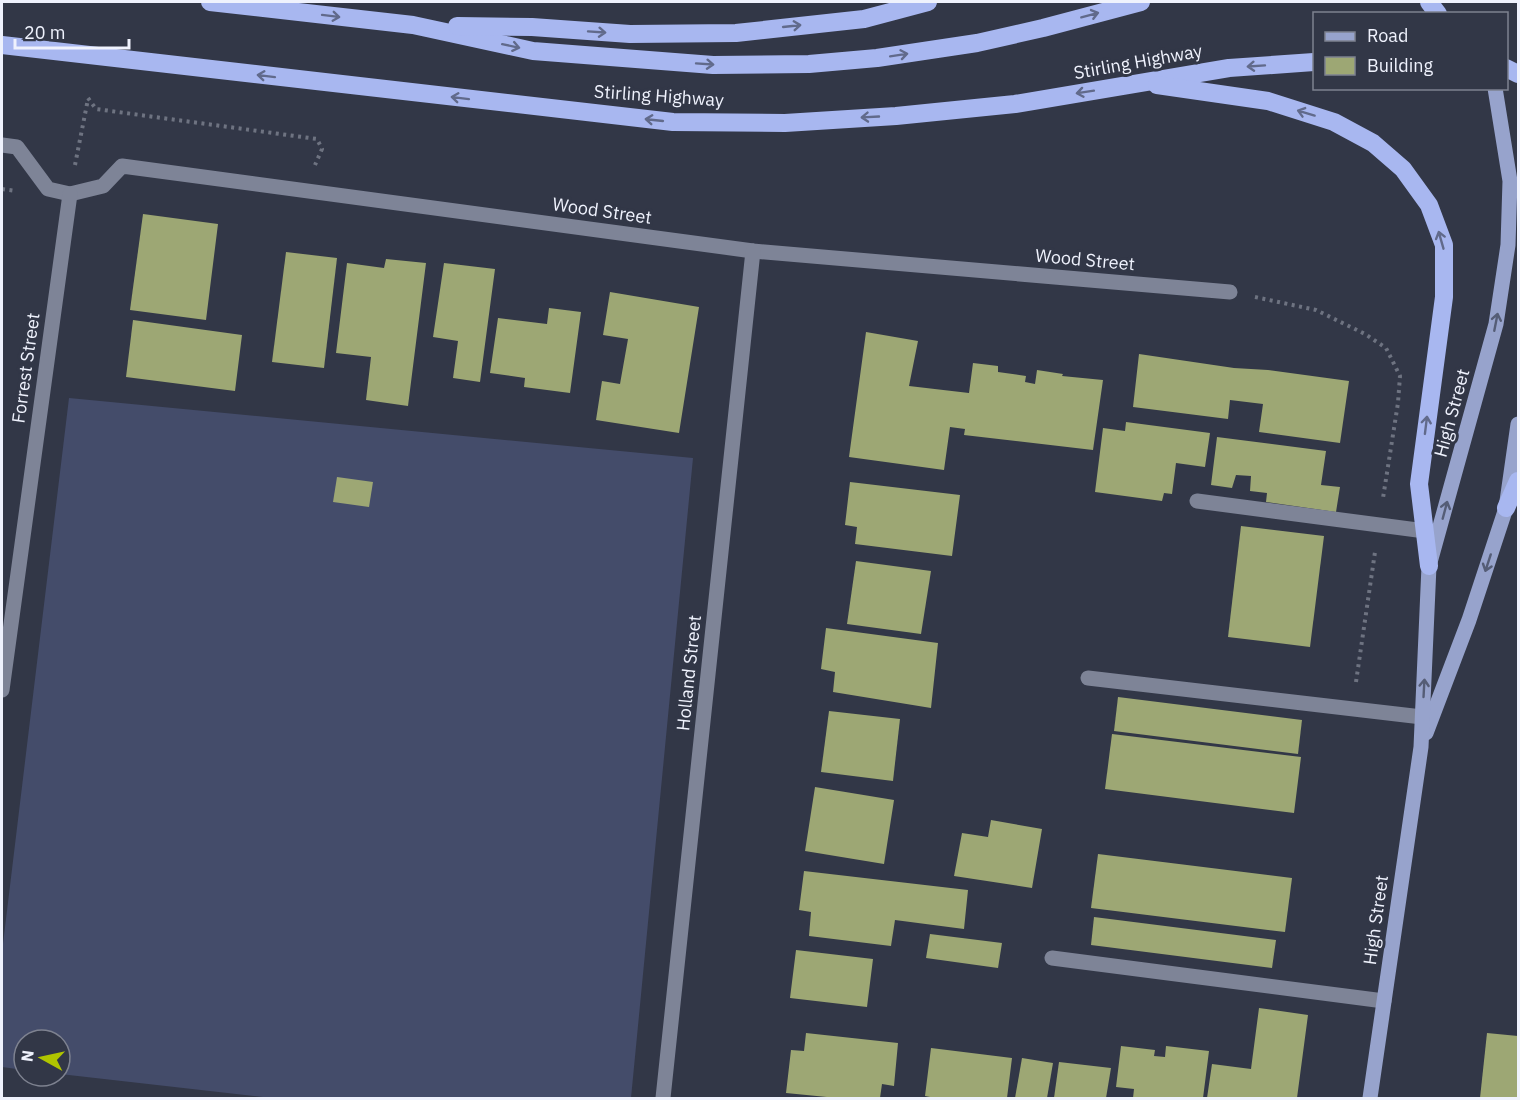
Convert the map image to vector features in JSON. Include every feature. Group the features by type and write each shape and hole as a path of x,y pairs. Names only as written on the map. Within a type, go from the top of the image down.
{"highway":[{"name":"Stirling Highway","path":"210,2 413,25 533,51 713,65 809,64 877,58 977,43 1141,2"},
{"path":"413,25 532,27 630,34 736,33 864,19 928,2"},
{"name":"Stirling Highway","path":"2,45 674,122 785,123 896,116 1015,104 1229,68 1313,62"},
{"path":"1142,83 1268,102 1334,122 1373,143 1403,169 1429,205 1444,245 1444,297 1419,484 1430,567"},
{"path":"1506,508 1518,481"}],"main road":[{"name":"High Street","path":"1370,1098 1421,747 1430,567 1496,324 1508,245 1510,181 1495,90"},
{"name":"High Street","path":"1421,747 1469,620 1506,508 1518,424"}],"street":[{"path":"2,145 17,147 48,189 70,194"},
{"name":"Wood Street","path":"70,194 103,186 122,166 753,251 1230,292"},
{"name":"Forrest Street","path":"2,690 70,194"},
{"name":"Holland Street","path":"663,1098 753,251"},
{"path":"1197,501 1425,531"},
{"path":"1088,678 1422,717"},
{"path":"1052,958 1384,1001"}],"path":[{"path":"83,168 74,169 88,98 96,108 317,139 322,149 316,165 306,167"},
{"path":"2,189 18,191"},
{"path":"1230,292 1316,310 1365,334 1386,348 1400,376 1353,709"}],"shaded area":[{"path":"69,398 693,458 631,1098 272,1098 72,1075 72,1028 12,1028 12,1068 2,1067 2,952"}],"building":[{"path":"143,214 218,224 206,320 130,310"},
{"path":"286,252 337,258 324,368 272,362"},
{"path":"386,259 426,263 408,406 366,400 371,357 336,353 347,263 384,268"},
{"path":"444,263 495,269 480,382 453,378 458,341 433,337"},
{"path":"610,292 699,307 679,433 596,420 602,381 620,384 628,339 603,335"},
{"path":"549,308 581,312 570,393 524,387 525,378 490,373 498,318 547,324"},
{"path":"133,320 242,335 235,391 126,377"},
{"path":"866,332 918,341 909,386 969,393 973,363 998,366 998,372 1026,376 1025,382 1035,384 1037,370 1063,374 1062,376 1103,380 1093,450 964,435 965,429 950,427 944,470 849,457"},
{"path":"1139,354 1349,381 1340,443 1259,432 1263,404 1230,400 1228,419 1133,407"},
{"path":"1126,422 1210,433 1205,467 1176,463 1172,494 1164,493 1162,501 1095,492 1103,428 1125,431"},
{"path":"1217,437 1326,451 1321,485 1340,487 1336,512 1266,502 1267,493 1250,491 1251,476 1236,475 1232,488 1211,485"},
{"path":"337,477 373,482 369,507 333,502"},
{"path":"850,482 960,495 952,556 855,544 857,527 845,525"},
{"path":"1241,526 1324,536 1310,647 1228,637"},
{"path":"856,561 931,571 921,634 847,624"},
{"path":"826,628 938,643 931,708 833,692 835,672 821,669"},
{"path":"1118,697 1302,720 1298,754 1114,731"},
{"path":"829,711 900,719 893,781 821,772"},
{"path":"1112,734 1301,757 1294,813 1105,789"},
{"path":"815,787 894,800 884,864 805,851"},
{"path":"991,820 1042,829 1032,888 954,876 962,833 988,837"},
{"path":"1098,854 1292,878 1285,932 1091,908"},
{"path":"804,871 968,890 964,929 895,920 891,946 809,936 811,912 799,910"},
{"path":"1094,917 1276,940 1272,968 1091,945"},
{"path":"930,934 1002,943 998,968 926,958"},
{"path":"796,950 873,959 867,1007 790,998"},
{"path":"1259,1008 1308,1015 1297,1098 1207,1098 1212,1064 1251,1069"},
{"path":"806,1033 898,1043 894,1086 882,1084 880,1098 837,1098 786,1093 791,1050 804,1051"},
{"path":"1487,1033 1518,1036 1518,1098 1480,1098"},
{"path":"1121,1046 1155,1050 1154,1056 1165,1057 1166,1046 1209,1051 1203,1098 1133,1098 1134,1089 1116,1087"},
{"path":"931,1048 1012,1058 1007,1098 925,1096"},
{"path":"1022,1058 1053,1063 1047,1098 1015,1098"},
{"path":"1059,1062 1111,1068 1106,1098 1054,1098"}]}
